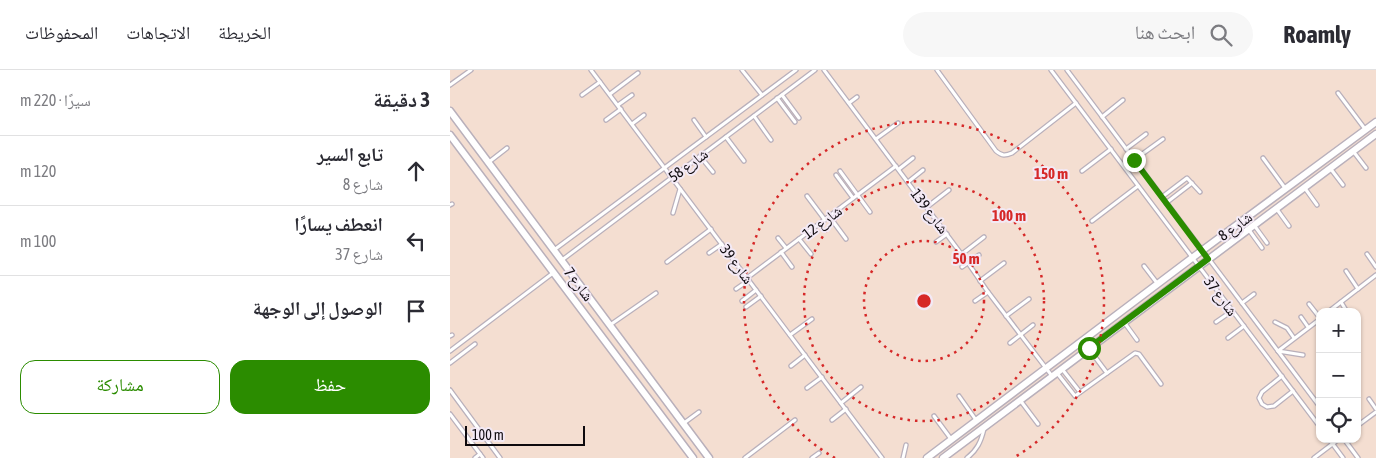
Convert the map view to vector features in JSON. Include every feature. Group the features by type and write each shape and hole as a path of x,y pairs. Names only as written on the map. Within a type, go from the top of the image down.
{"street":[{"name":"شارع 7","path":"450,110 709,458"},
{"name":"شارع 8","path":"927,458 1202,250 1376,122"},
{"name":"شارع 8","path":"943,458 1376,134"},
{"name":"شارع 7","path":"450,135 693,458"}],"lane":[{"path":"450,85 471,70"},
{"name":"شارع 39","path":"591,70 882,458"},
{"path":"742,70 762,95"},
{"name":"شارع 58","path":"554,250 796,70"},
{"name":"شارع 58","path":"561,260 815,70"},
{"name":"شارع 139","path":"824,70 962,254 1006,316 1046,368 1057,373"},
{"path":"937,70 996,151 1001,155 1007,155 1012,152 1076,103"},
{"name":"شارع 37","path":"1051,70 1316,422"},
{"name":"شارع 37","path":"1067,70 1316,400"},
{"path":"610,94 638,73"},
{"path":"582,95 600,82"},
{"path":"1338,93 1366,129"},
{"path":"782,94 799,118"},
{"path":"618,105 632,95"},
{"path":"849,103 857,97"},
{"path":"777,98 795,122"},
{"path":"1102,117 1123,100"},
{"path":"606,120 621,109"},
{"path":"632,124 644,115"},
{"path":"754,116 771,140"},
{"path":"694,120 706,137"},
{"path":"876,140 898,123"},
{"path":"1126,150 1146,134"},
{"path":"726,137 744,161"},
{"path":"1134,160 1163,139"},
{"path":"488,162 507,148"},
{"path":"1082,171 1111,149"},
{"path":"1353,151 1366,168"},
{"path":"700,156 713,172"},
{"name":"شارع 12","path":"736,289 786,248 857,195 913,158"},
{"path":"1263,158 1286,188"},
{"path":"1330,168 1343,186"},
{"path":"908,182 923,170"},
{"path":"840,171 870,212"},
{"path":"836,175 853,198"},
{"path":"1162,197 1188,178 1200,192"},
{"path":"1166,202 1192,183"},
{"path":"1092,221 1138,186"},
{"path":"1304,187 1317,205"},
{"path":"673,213 680,188"},
{"path":"927,207 949,190"},
{"path":"807,196 824,220"},
{"path":"1276,208 1289,226"},
{"path":"829,216 846,239"},
{"path":"1251,227 1267,243"},
{"path":"1251,227 1262,248"},
{"path":"666,262 711,229"},
{"path":"936,242 947,234"},
{"path":"962,254 984,237"},
{"path":"778,238 786,248"},
{"path":"799,239 810,254"},
{"path":"709,253 722,244"},
{"path":"781,252 792,267"},
{"path":"1367,254 1376,267"},
{"path":"962,267 979,255"},
{"path":"980,281 1004,263"},
{"path":"1144,266 1157,284"},
{"path":"1346,271 1358,288"},
{"path":"450,351 553,273"},
{"path":"1333,308 1375,277"},
{"path":"742,301 756,290"},
{"path":"975,301 988,292"},
{"path":"610,325 656,293"},
{"path":"1242,303 1254,294"},
{"path":"746,307 761,296"},
{"path":"1006,316 1028,299"},
{"path":"1340,302 1344,308"},
{"path":"1309,304 1316,313"},
{"path":"1216,322 1232,311"},
{"path":"1301,317 1308,327"},
{"path":"790,335 812,319"},
{"path":"1278,351 1316,321"},
{"path":"1124,322 1137,340"},
{"path":"1275,322 1287,328 1294,338"},
{"path":"1010,343 1033,325"},
{"path":"1228,338 1244,326"},
{"path":"450,363 475,344"},
{"path":"1089,348 1107,373"},
{"path":"1278,351 1303,355"},
{"path":"1057,373 1075,396 1134,353 1137,353 1161,384"},
{"path":"791,366 805,355"},
{"path":"1057,373 1080,392"},
{"path":"1282,376 1262,392 1260,398 1262,404 1267,407 1274,406 1293,391"},
{"path":"807,388 822,377"},
{"path":"841,403 861,387"},
{"path":"450,390 500,458"},
{"path":"959,396 977,420"},
{"path":"1361,423 1376,410 1369,399"},
{"path":"1020,400 1038,424"},
{"path":"832,420 846,409"},
{"path":"683,424 698,412"},
{"path":"450,414 481,456 475,458"},
{"path":"934,416 951,440"},
{"path":"745,458 795,420"},
{"path":"967,458 982,439 984,428"},
{"path":"1347,443 1358,458"},
{"path":"1314,458 1333,444 1343,458"},
{"path":"903,458 906,445"},
{"path":"812,458 819,453"}],"shaded area":[{"path":"450,70 1376,70 1376,458 450,458"}],"route":[{"path":"1089,348 1208,259 1134,160"}]}
